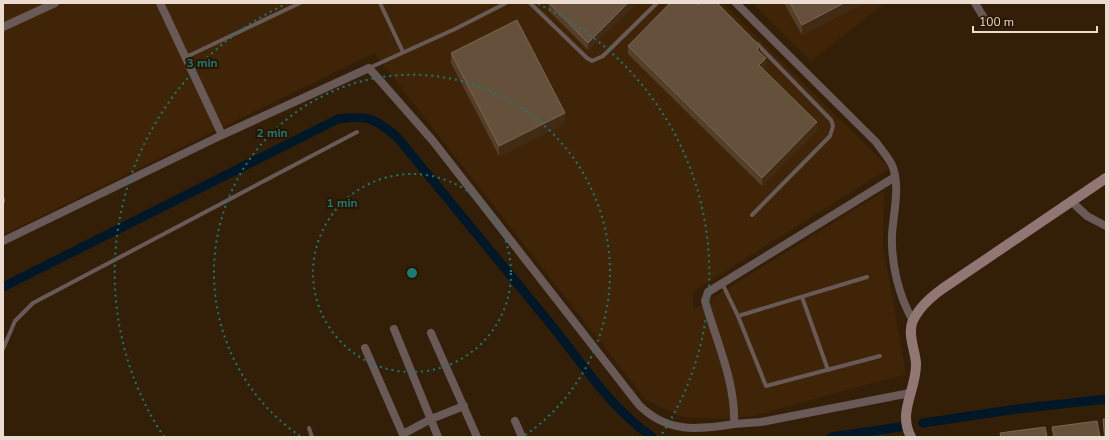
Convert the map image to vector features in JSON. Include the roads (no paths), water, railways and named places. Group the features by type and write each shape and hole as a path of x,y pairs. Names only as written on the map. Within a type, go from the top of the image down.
{"street":[{"path":"3,28 55,3"},
{"path":"160,3 222,135"},
{"path":"736,3 876,142 892,165 895,177 892,236 894,262 903,304 913,322"},
{"path":"975,3 984,18"},
{"path":"3,241 222,135 369,68 432,141 639,405 650,416 661,422 681,427 702,429 761,422 910,393"},
{"path":"734,424 729,383 705,301 708,292 895,177"},
{"path":"911,437 905,421 916,371 911,330 913,322 927,302 942,289 1106,178"},
{"path":"1072,202 1088,216 1106,226"},
{"path":"394,329 438,437"},
{"path":"431,333 477,437"},
{"path":"365,348 404,436 431,420 464,406"},
{"path":"515,421 522,437"}],"lane":[{"path":"186,57 300,3"},
{"path":"380,3 403,52"},
{"path":"369,68 506,3"},
{"path":"530,3 592,61 603,56 656,3"},
{"path":"750,38 831,120 833,126 830,136 752,215"},
{"path":"3,349 15,321 33,303 357,132"},
{"path":"738,316 867,276"},
{"path":"722,283 738,316 766,386 880,356"},
{"path":"802,297 828,370"},
{"path":"309,428 312,437"}],"waterway":[{"path":"3,287 338,119 357,117 370,119 397,137 553,327 599,386 637,426 652,437"},
{"path":"923,423 1017,409 1106,399"},
{"path":"831,437 900,427"}]}
